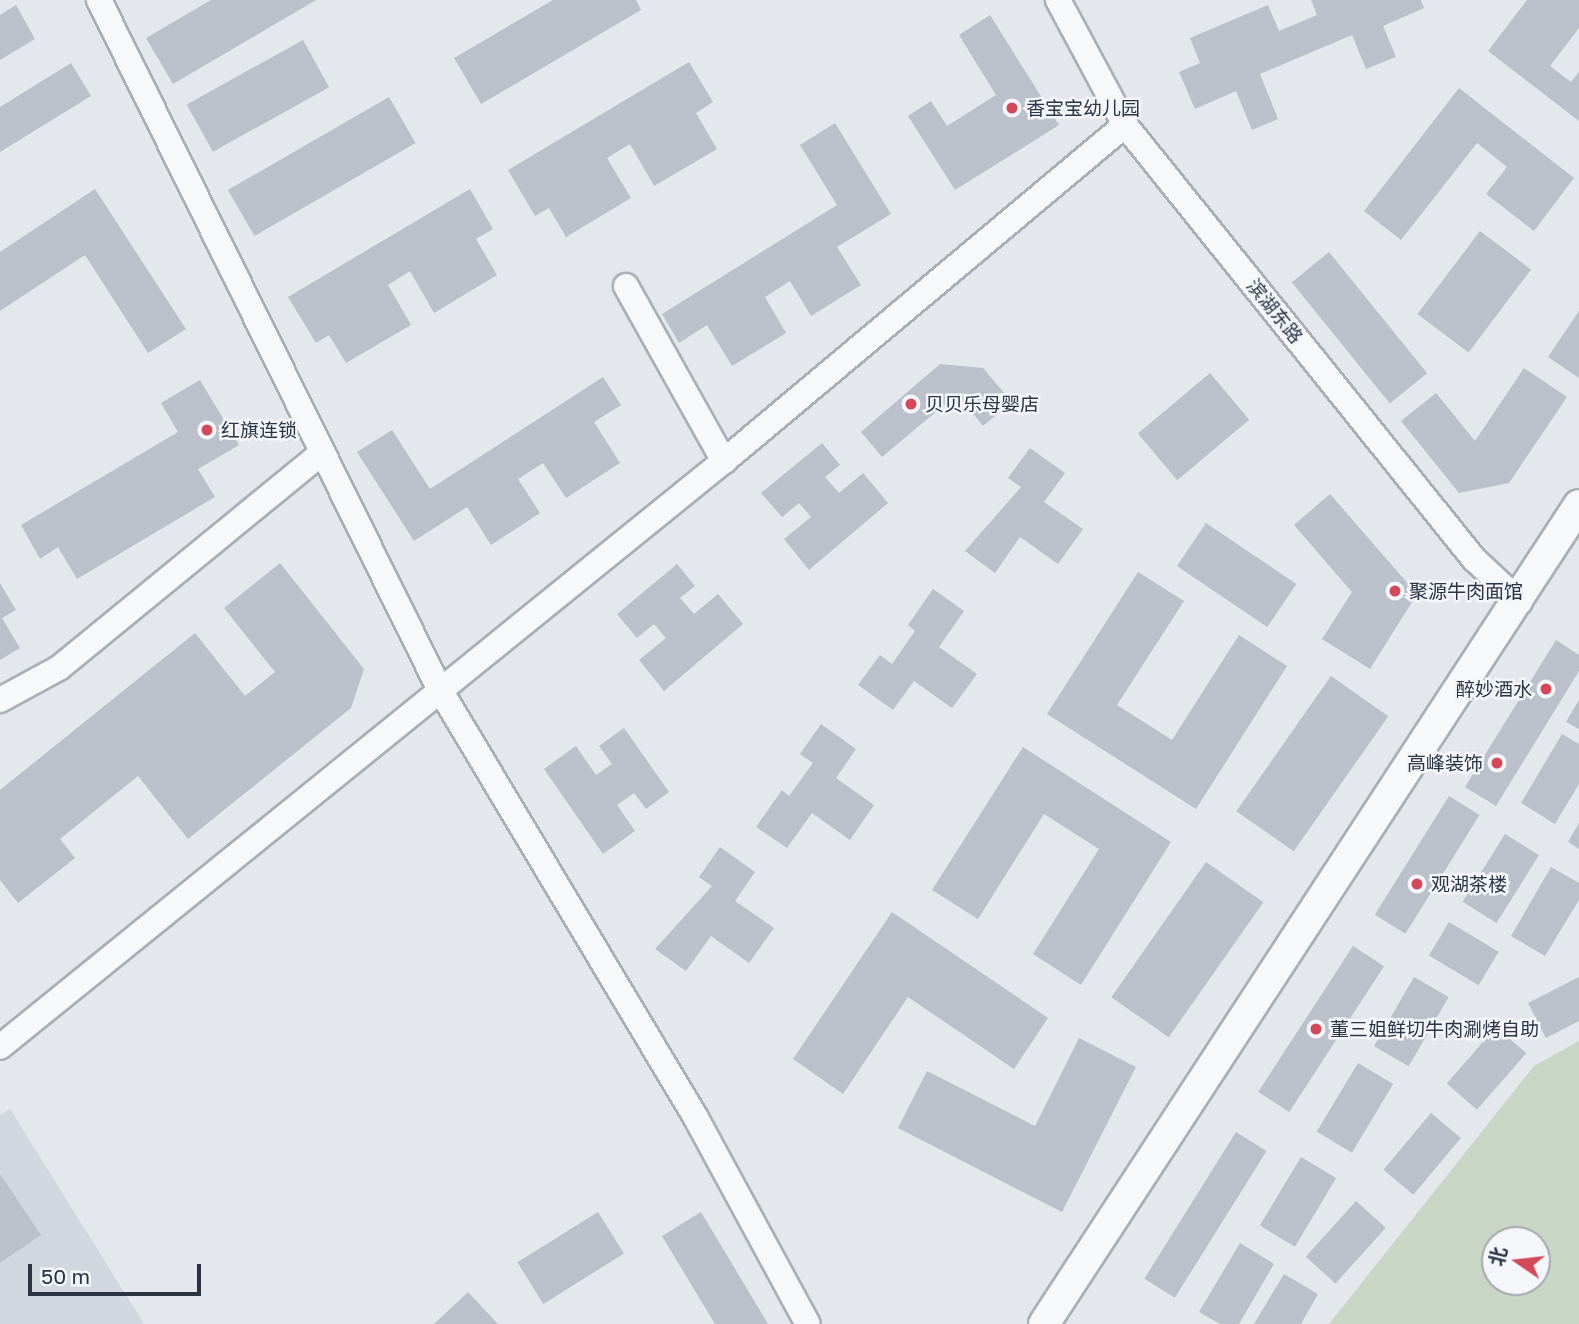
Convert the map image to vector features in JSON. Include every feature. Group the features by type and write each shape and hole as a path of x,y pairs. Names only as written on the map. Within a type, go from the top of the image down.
{"street":[{"path":"99,0 319,455 439,688 696,1118 808,1324"},
{"name":"滨湖东路","path":"1058,0 1125,125 1474,559 1520,602"},
{"path":"0,1047 439,688 724,461 1125,125"},
{"path":"626,286 724,461"},
{"path":"0,701 59,668 319,455"},
{"path":"1044,1324 1520,602 1579,505"}],"shaded area":[{"path":"10,1109 144,1324 0,1324 0,1115"}],"green space":[{"path":"1579,1041 1579,1324 1329,1324 1534,1066"}],"building":[{"path":"211,0 316,0 173,84 146,38"},
{"path":"553,0 636,0 641,10 481,104 454,58"},
{"path":"1311,0 1421,0 1424,8 1383,26 1396,57 1366,69 1352,35 1260,74 1278,119 1252,130 1236,91 1195,109 1179,72 1200,63 1190,38 1268,5 1279,31 1317,15"},
{"path":"1527,0 1579,0 1579,28 1550,66 1571,82 1579,72 1579,121 1488,51"},
{"path":"16,5 35,39 0,60 0,15"},
{"name":"香宝宝幼儿园","path":"990,15 1059,125 955,190 908,116 931,101 947,126 996,95 959,35"},
{"path":"303,40 329,87 213,152 187,104"},
{"path":"689,62 713,102 696,113 717,149 654,186 630,144 607,158 631,198 566,237 549,208 535,216 508,170"},
{"path":"71,63 91,96 0,152 0,107"},
{"path":"1459,88 1574,178 1534,231 1486,194 1507,167 1477,143 1401,240 1364,211"},
{"path":"389,97 416,143 254,236 228,190"},
{"path":"835,123 891,214 837,247 861,285 811,316 790,281 765,297 786,333 732,366 707,325 679,343 662,314 837,205 800,145"},
{"path":"95,189 186,329 148,353 85,255 0,311 0,252"},
{"path":"470,189 493,229 476,239 497,275 434,313 410,271 388,285 411,325 346,363 329,335 316,343 288,297"},
{"path":"1480,231 1531,270 1469,353 1417,314"},
{"path":"1329,252 1427,373 1390,403 1292,282"},
{"path":"1579,311 1579,378 1548,357"},
{"path":"940,364 983,368 1012,402 983,426 963,401 950,400 882,457 861,432"},
{"path":"1524,368 1567,397 1509,483 1459,493 1401,421 1436,393 1475,441"},
{"path":"1210,373 1249,420 1177,480 1138,433"},
{"path":"603,377 621,405 594,422 620,463 566,498 543,463 518,479 540,513 491,545 467,507 414,541 357,452 392,430 430,489"},
{"path":"200,380 239,445 198,469 215,497 77,579 58,547 40,559 21,525 178,432 161,403"},
{"path":"822,443 840,465 825,477 839,493 863,473 888,503 809,570 784,539 811,517 799,503 782,517 761,493"},
{"path":"1030,448 1065,473 1044,502 1083,529 1058,564 1020,537 995,573 965,551 1021,487 1008,478"},
{"path":"1330,494 1417,594 1370,669 1322,639 1352,592 1294,525"},
{"path":"1206,523 1296,584 1267,627 1177,566"},
{"path":"280,563 364,669 351,708 188,839 138,776 60,839 75,858 18,903 0,880 0,790 195,633 245,696 275,672 224,608"},
{"path":"677,564 695,586 680,598 694,614 718,594 743,624 664,691 639,660 666,638 654,624 637,638 617,614"},
{"path":"1138,572 1184,601 1117,705 1172,740 1239,635 1287,666 1196,809 1047,714"},
{"path":"0,583 16,610 2,618 20,648 0,660"},
{"path":"933,589 964,611 939,647 977,674 952,708 914,681 893,710 858,685 880,655 892,664 915,631 908,625"},
{"path":"1556,640 1579,655 1579,671 1496,806 1465,787"},
{"path":"1331,676 1388,716 1294,851 1236,811"},
{"path":"1579,700 1579,729 1566,722"},
{"path":"821,724 856,749 836,778 874,805 850,840 812,813 787,848 756,827 782,790 789,796 813,763 800,754"},
{"path":"624,728 669,792 646,809 634,793 617,805 635,831 603,854 544,769 576,746 596,775 612,764 599,746"},
{"path":"1562,734 1579,744 1579,784 1555,824 1521,803"},
{"path":"1023,747 1171,842 1081,985 1033,954 1099,849 1044,814 978,919 932,890"},
{"path":"1449,796 1480,815 1405,934 1375,915"},
{"path":"1579,823 1579,849 1568,842"},
{"path":"1505,834 1539,855 1497,923 1463,902"},
{"path":"720,847 755,872 735,901 774,928 749,963 711,936 686,971 655,949 712,886 699,877"},
{"path":"1206,862 1263,902 1169,1037 1111,997"},
{"path":"1551,867 1579,883 1579,900 1545,956 1511,936"},
{"path":"892,912 1048,1018 1014,1069 908,997 843,1094 793,1059"},
{"path":"1449,922 1499,952 1479,985 1429,955"},
{"path":"1353,946 1384,966 1289,1112 1258,1092"},
{"path":"1414,977 1449,997 1409,1066 1374,1046"},
{"path":"1579,977 1579,1021 1546,1038 1528,1003"},
{"path":"1496,1027 1526,1053 1477,1110 1447,1084"},
{"path":"1079,1038 1136,1067 1062,1212 898,1128 927,1071 1035,1126"},
{"path":"1358,1063 1393,1084 1352,1153 1317,1132"},
{"path":"1431,1113 1461,1138 1413,1195 1383,1170"},
{"path":"1236,1132 1267,1151 1175,1298 1144,1279"},
{"path":"1301,1157 1336,1178 1295,1247 1260,1226"},
{"path":"0,1174 41,1235 0,1263"},
{"path":"1356,1201 1386,1228 1336,1284 1306,1257"},
{"path":"598,1212 624,1254 543,1304 517,1262"},
{"path":"701,1212 768,1324 715,1324 662,1236"},
{"path":"1240,1243 1274,1264 1239,1324 1220,1324 1199,1312"},
{"path":"1284,1274 1318,1294 1301,1324 1254,1324"},
{"path":"468,1292 498,1324 434,1324"}],"place":[{"name":"香宝宝幼儿园","path":"1012,108"},
{"name":"贝贝乐母婴店","path":"911,404"},
{"name":"红旗连锁","path":"207,430"},
{"name":"聚源牛肉面馆","path":"1395,591"},
{"name":"醉妙酒水","path":"1546,689"},
{"name":"高峰装饰","path":"1497,763"},
{"name":"观湖茶楼","path":"1417,884"},
{"name":"董三姐鲜切牛肉涮烤自助","path":"1316,1029"}]}
